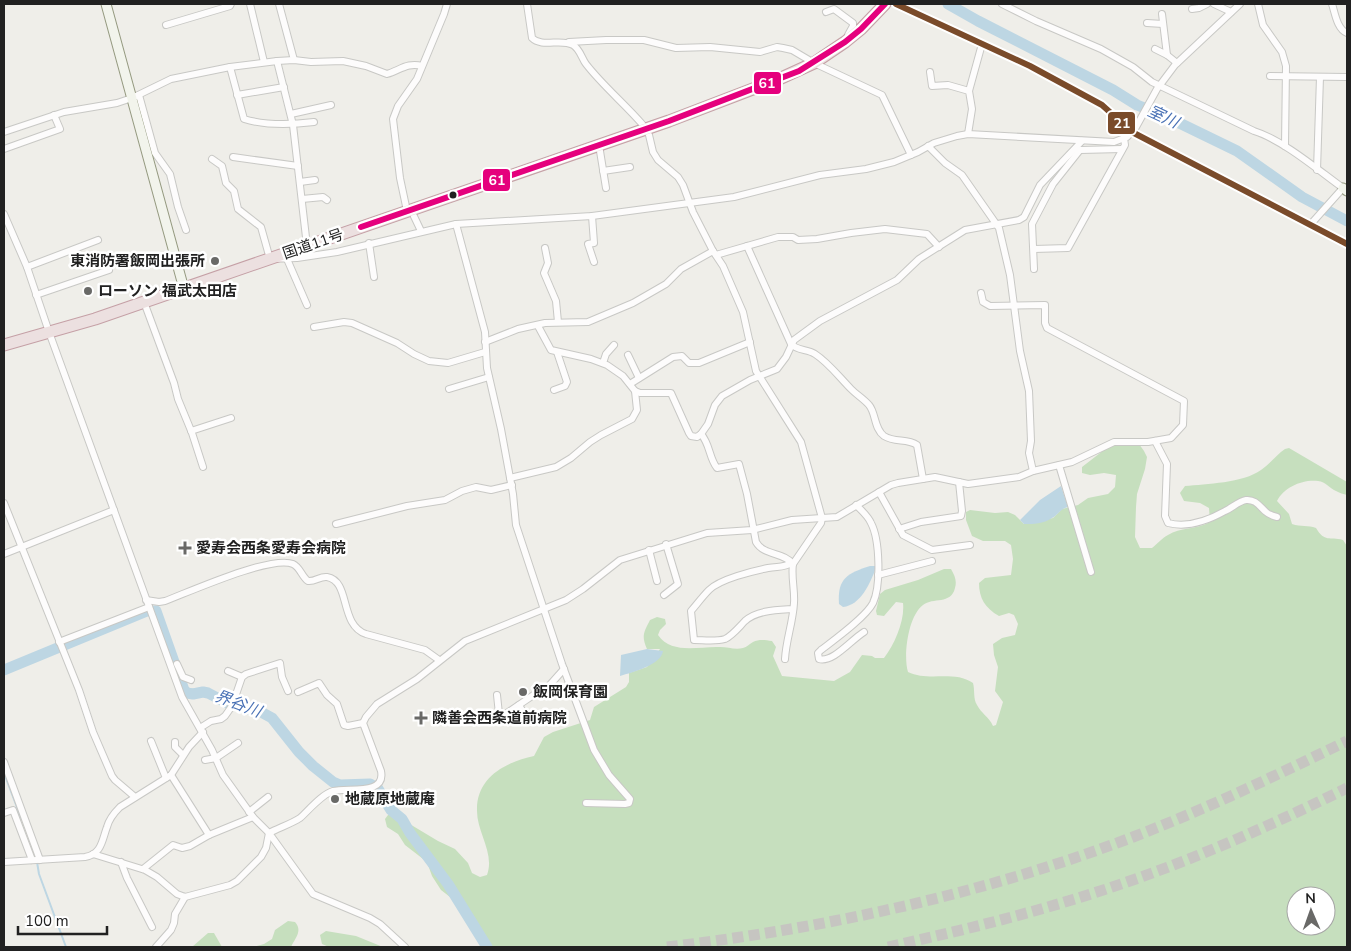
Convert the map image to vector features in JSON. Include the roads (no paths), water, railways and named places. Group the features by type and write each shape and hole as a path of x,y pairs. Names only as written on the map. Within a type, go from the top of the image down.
{"highway":[{"name":"国道11号","path":"4,344 95,319 646,129 779,79 814,63 848,40 885,4"}],"street":[{"path":"106,4 155,153 170,174 186,230"},
{"path":"166,25 230,6 231,4"},
{"path":"250,4 264,62"},
{"path":"279,4 294,60"},
{"path":"421,232 409,211 400,178 393,119 398,106 417,79 447,4"},
{"path":"527,4 532,38 535,42 573,45 588,66 646,129 653,152 658,160 683,184 690,204 714,253 723,266 743,312 756,371 802,442 822,518 821,523 792,564 786,567 767,568 743,574 710,589 691,611 694,640 718,641 726,638 746,620 754,616 766,612 793,609"},
{"path":"896,4 1030,66 1102,105 1134,129 1312,222 1347,244"},
{"path":"1002,4 1101,49 1141,72 1158,87 1263,134 1284,146 1343,191 1312,222"},
{"path":"1192,8 1199,8 1207,4"},
{"path":"1214,4 1231,12"},
{"path":"212,159 222,166 226,183 234,191 238,209 262,227 270,259 287,259 337,252 456,224 592,216 734,197 820,175 866,169 894,162 928,146 956,136 968,134 1114,142 1124,138 1134,129 1158,87 1177,63 1240,4"},
{"path":"1258,4 1263,26 1282,52 1286,66 1284,146"},
{"path":"1332,4 1340,28 1347,33"},
{"path":"826,12 834,9 853,23 848,40"},
{"path":"1162,14 1167,55"},
{"path":"1146,23 1163,24"},
{"path":"566,43 572,41 644,40 676,48 710,47 760,52 783,48 792,50 814,63 882,95 911,155"},
{"path":"968,134 972,110 968,92 982,44"},
{"path":"1155,49 1177,63"},
{"path":"4,132 78,108 116,103 136,97 171,79 230,67 294,60 351,62 387,74 407,65 422,66"},
{"path":"277,61 294,125 307,246"},
{"path":"230,67 244,119 264,124 294,125 314,122"},
{"path":"930,72 932,86 948,85 968,92"},
{"path":"1270,76 1347,77"},
{"path":"1317,170 1320,77"},
{"path":"237,95 284,87"},
{"path":"136,97 184,288"},
{"path":"291,114 331,105"},
{"path":"4,149 60,128 54,115"},
{"path":"1034,249 1068,248 1125,144 1124,138"},
{"path":"635,391 640,393 671,394 674,397 689,434 698,437 708,424 715,405 722,396 777,369 796,338 820,321 897,280 919,258 965,230 1019,220 1024,217 1040,185 1082,141"},
{"path":"600,145 606,188"},
{"path":"928,146 962,176 999,228 1007,257 1020,351 1030,391 1031,441 1029,453 1033,471"},
{"path":"1034,269 1032,224 1054,184 1080,150 1122,149"},
{"path":"233,157 298,166"},
{"path":"603,171 630,167"},
{"path":"300,182 315,180"},
{"path":"302,199 323,198 327,200"},
{"path":"4,214 27,267 48,332 146,600 179,678 188,708 216,758 223,775 251,815 268,833 312,894 370,918 380,924 405,947"},
{"path":"592,216 594,243 588,244 594,262"},
{"path":"456,224 484,332 489,377 502,429 516,525 564,669 594,750 609,775 630,799 629,803 625,804 586,803"},
{"path":"485,342 518,329 545,323 588,322 633,303 666,284 681,269 714,253 778,237 816,240 891,228 927,234 939,247"},
{"path":"27,267 98,240"},
{"path":"369,244 374,277"},
{"path":"747,246 794,348 814,353 843,379 869,405 879,430 883,435 894,440 911,441 917,445 923,479"},
{"path":"545,248 548,264 544,273 556,301 558,322"},
{"path":"287,259 307,305"},
{"path":"36,295 108,270 107,265"},
{"path":"268,833 298,819 329,792 372,788 381,782 381,771 363,723 377,704 417,679 465,641 566,600 620,560 666,544 707,533 754,529 792,520 837,517 898,483 936,476 968,484 1019,477 1033,471 1072,462 1114,442 1155,441 1171,438 1183,425 1184,401 1047,328 1044,323 1045,305 990,306 984,302 981,292"},
{"path":"144,302 174,383 178,399 192,431 203,467"},
{"path":"314,326 344,322 352,323 398,343 422,358 436,363 452,362 485,352"},
{"path":"336,524 407,506 450,498 462,491 476,487 491,490 511,481 556,467 601,435 632,419 638,410 635,391 623,376 603,363 551,350 547,346 538,326"},
{"path":"630,384 673,357 682,356 689,363 699,363 750,342"},
{"path":"603,363 606,354 614,345"},
{"path":"554,390 565,386 567,382 557,352"},
{"path":"628,355 639,378"},
{"path":"449,389 489,377"},
{"path":"192,431 231,418"},
{"path":"701,434 706,440 717,468 739,464 759,546 765,551 788,558 792,564 794,598 785,658"},
{"path":"1155,441 1167,464 1165,516 1168,523 1184,524 1199,522 1246,500 1254,501 1266,513 1277,517"},
{"path":"1059,465 1091,572"},
{"path":"899,529 927,520 961,516 960,482"},
{"path":"879,492 903,535 932,550 970,545"},
{"path":"4,503 112,776 136,797"},
{"path":"856,505 868,518 876,534 878,575 873,604 848,629 818,653 819,659 827,659 833,656 864,632"},
{"path":"4,554 114,510"},
{"path":"664,595 678,584 666,544"},
{"path":"649,550 657,581"},
{"path":"878,575 932,562"},
{"path":"146,600 164,601 270,564 292,564 297,567 308,581 312,582 323,577 337,583 353,626 358,630 426,650 439,660"},
{"path":"60,645 150,610"},
{"path":"4,862 85,857 93,854 101,846 107,826 115,812 169,776 201,730 211,721 225,716 232,705 242,677 250,672 280,663 282,677 288,692"},
{"path":"177,664 179,678"},
{"path":"497,695 500,716 547,688 564,669"},
{"path":"228,671 242,677"},
{"path":"179,678 191,680"},
{"path":"298,692 319,683 336,704 344,725 363,723"},
{"path":"519,705 524,714"},
{"path":"151,741 169,776 209,835"},
{"path":"175,742 175,746 183,755"},
{"path":"205,760 216,758 238,743"},
{"path":"4,762 36,860"},
{"path":"143,869 173,845 182,848 190,846 251,815 268,797"},
{"path":"4,813 13,810 36,860"},
{"path":"93,854 143,869 157,877 177,894 185,897 230,886 237,882 262,857 266,848 268,833"},
{"path":"121,862 152,928"},
{"path":"156,947 170,930 174,923 175,914 185,897"}],"water":[{"path":"1061,486 1068,507 1042,523 1024,524 1020,520 1040,500"},
{"path":"870,566 875,566 876,568 864,592 855,602 843,607 839,604 842,582 850,574"},
{"path":"647,649 663,651 661,656 652,664 620,676 621,655"}],"waterway":[{"name":"室川","path":"948,4 1113,90 1137,105 1167,117 1237,151 1302,197 1347,221"},
{"name":"界谷川","path":"4,670 147,611 156,611 184,690 187,693 193,694 208,693 229,704 261,712 272,718 299,752 333,782 340,785 370,784 378,789 391,810 402,819 410,833 448,884 487,947"},
{"path":"4,773 21,818"},
{"path":"37,862 39,874 66,947"}],"tunnel":[{"path":"667,947 786,930 845,919 962,892 1019,876 1133,837 1187,815 1347,741"},
{"path":"888,947 1009,918 1127,882 1238,838 1347,788"}],"place":[{"name":"東消防署飯岡出張所","path":"215,261"},
{"name":"ローソン 福武太田店","path":"88,291"},
{"name":"愛寿会西条愛寿会病院","path":"185,548"},
{"name":"飯岡保育園","path":"523,692"},
{"name":"隣善会西条道前病院","path":"421,718"},
{"name":"地蔵原地蔵庵","path":"335,799"}]}
